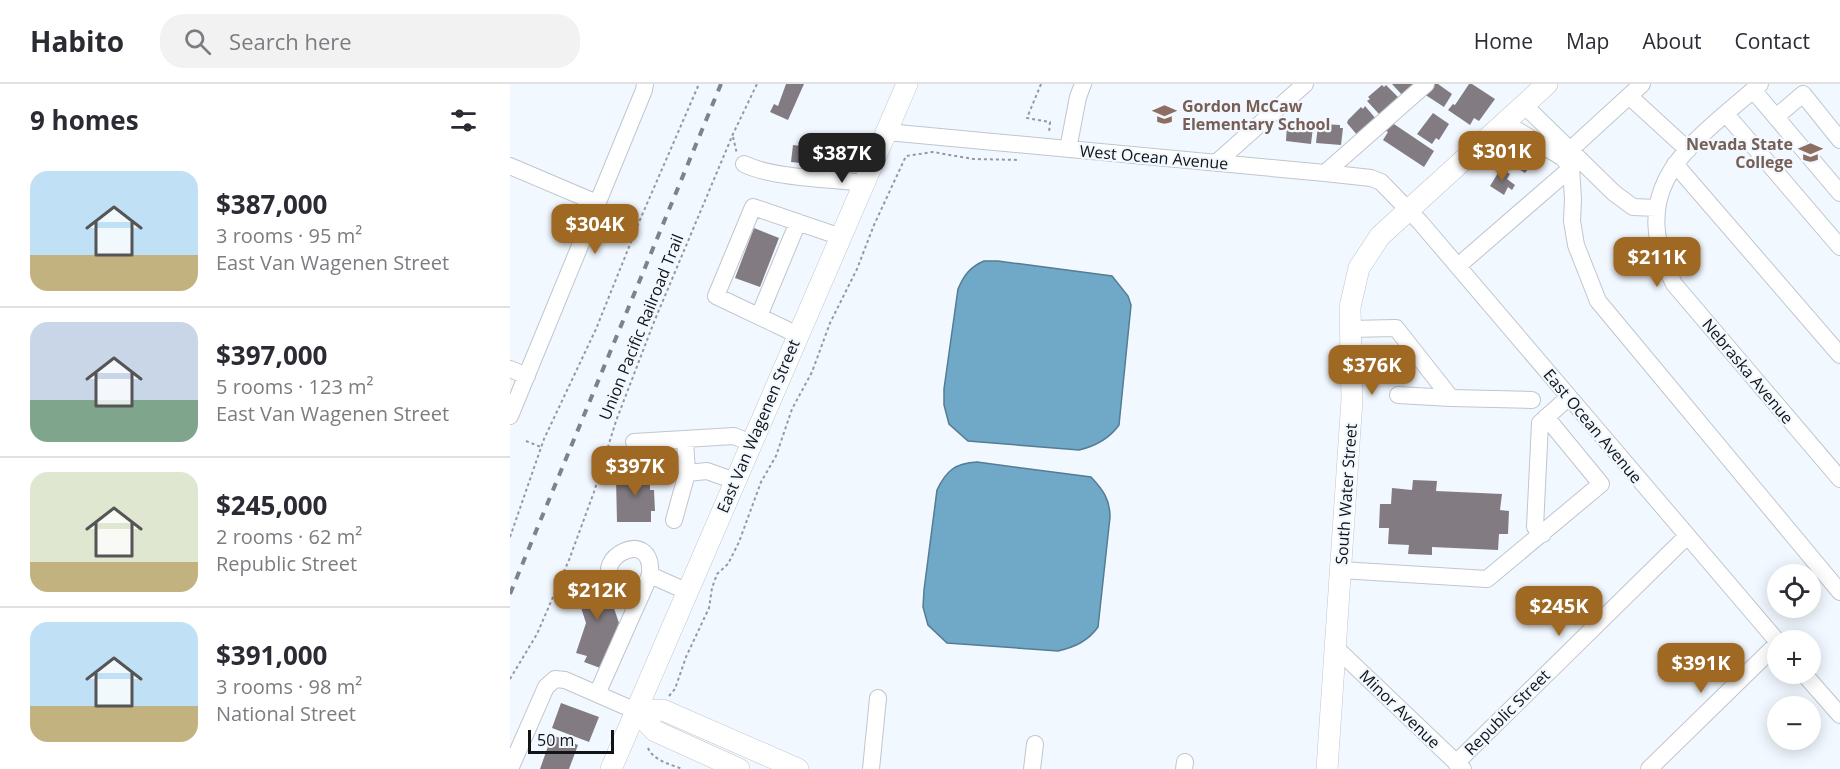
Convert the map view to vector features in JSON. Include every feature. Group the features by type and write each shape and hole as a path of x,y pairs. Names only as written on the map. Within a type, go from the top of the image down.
{"main road":[{"name":"East Van Wagenen Street","path":"611,769 907,84"},
{"name":"South Water Street","path":"1327,769 1352,399 1350,308 1359,268 1380,236 1547,84"},
{"path":"636,711 663,710 785,766"},
{"path":"636,711 655,731 739,769"}],"street":[{"path":"510,416 645,84"},
{"path":"1068,149 1078,97 1083,84"},
{"path":"1216,163 1305,84"},
{"path":"1325,173 1426,84"},
{"path":"1570,150 1642,84"},
{"path":"1757,86 1776,117 1840,193"},
{"name":"Nebraska Avenue","path":"1757,86 1675,164 1660,193 1657,208 1658,244 1663,262 1674,284 1840,479"},
{"path":"1776,117 1808,89 1840,140"},
{"path":"1629,96 1688,150"},
{"path":"1523,104 1614,193 1633,207 1657,208"},
{"path":"1726,114 1840,247"},
{"path":"1504,122 1563,158 1571,168 1574,199 1572,220 1576,245 1598,301 1840,592"},
{"name":"West Ocean Avenue","path":"887,132 1371,178 1381,182 1408,210"},
{"path":"744,164 752,168 785,174 864,183"},
{"path":"1675,164 1840,355"},
{"path":"510,166 597,203"},
{"path":"1458,266 1571,168"},
{"path":"798,335 716,296 753,207 841,237"},
{"name":"East Ocean Avenue","path":"1408,210 1767,630"},
{"path":"759,316 798,222"},
{"path":"1350,329 1396,328 1451,398"},
{"path":"510,369 527,376"},
{"path":"1398,395 1532,400"},
{"path":"1543,534 1535,527 1540,423 1569,397"},
{"path":"1341,570 1487,579 1601,484 1546,417"},
{"path":"634,442 734,436 751,443"},
{"path":"674,520 687,473 685,440"},
{"path":"687,473 707,471 735,481"},
{"name":"Republic Street","path":"1459,766 1687,536"},
{"path":"597,694 641,596 650,575 650,560 639,550 626,549 612,561 610,567 612,579 616,584 641,596"},
{"path":"650,575 686,591"},
{"name":"Minor Avenue","path":"1336,648 1459,766"},
{"path":"1649,769 1767,654"},
{"path":"510,769 550,682 555,679 565,680 636,711"},
{"path":"1813,684 1840,716"},
{"path":"871,769 878,698"},
{"path":"1032,769 1035,744"}],"path":[{"path":"510,537 541,447 596,329 639,222 699,84"},
{"name":"Union Pacific Railroad Trail","path":"510,679 537,634 569,560 594,492 616,421 654,322 733,134 757,84"},
{"path":"1041,84 1027,118 1050,122 1048,147"},
{"path":"733,134 735,150 744,164"},
{"path":"668,697 675,689 686,657 709,608 717,574 728,564 739,542 761,482 776,456 792,409 812,372 830,323 857,269 874,225 906,156 933,152 973,159 1024,159"},
{"path":"526,441 541,447"},
{"path":"648,748 657,758 682,769"}],"water":[{"path":"984,261 1112,276 1128,296 1131,305 1119,425 1102,441 1079,450 968,441 949,424 944,405 944,389 958,289 968,272"},
{"path":"977,462 1091,477 1105,495 1110,517 1098,627 1081,643 1058,651 947,643 928,625 923,607 924,590 937,490 952,469 963,464"}],"building":[{"path":"786,84 804,84 788,120 770,112 774,104 778,106"},
{"path":"1392,84 1416,84 1403,96"},
{"path":"1432,84 1438,84 1452,94 1444,107 1424,94"},
{"path":"1469,84 1495,99 1479,121 1474,118 1470,125 1448,110 1453,104 1455,105"},
{"path":"1382,85 1384,87 1386,85 1398,97 1379,114 1367,101 1370,99 1368,97"},
{"path":"1365,106 1377,120 1358,136 1347,123 1361,107 1363,109"},
{"path":"1433,113 1449,124 1439,140 1436,138 1432,144 1417,134"},
{"path":"1388,120 1434,151 1424,167 1383,140 1388,132 1383,129"},
{"path":"1292,123 1313,127 1311,144 1286,141 1287,125"},
{"path":"1318,125 1340,125 1340,128 1343,128 1341,145 1316,143"},
{"path":"1534,143 1548,151 1540,163 1535,160 1525,173 1509,163 1521,147 1528,152"},
{"path":"793,145 836,150 834,168 818,166 818,168 810,168 810,164 791,162"},
{"path":"1501,168 1510,174 1507,179 1515,185 1512,190 1508,187 1504,195 1490,186"},
{"path":"754,228 779,238 760,287 735,278"},
{"path":"650,470 650,490 654,490 655,511 651,511 651,522 617,522 616,478 620,478 620,471"},
{"path":"1413,480 1437,481 1436,491 1502,494 1500,510 1509,511 1508,534 1499,534 1498,550 1432,547 1432,555 1408,554 1409,545 1388,544 1389,528 1379,528 1380,504 1391,504 1392,488 1412,490"},
{"path":"602,573 619,623 603,669 584,662 587,656 576,653 586,623 575,589 583,586 586,578"},
{"path":"561,703 599,717 589,742 552,728"},
{"path":"552,735 578,745 569,769 540,769"}],"railway":[{"path":"510,594 721,84"}],"place":[{"name":"Gordon McCaw Elementary School","path":"1164,115"},
{"name":"Nevada State College","path":"1811,153"}]}
